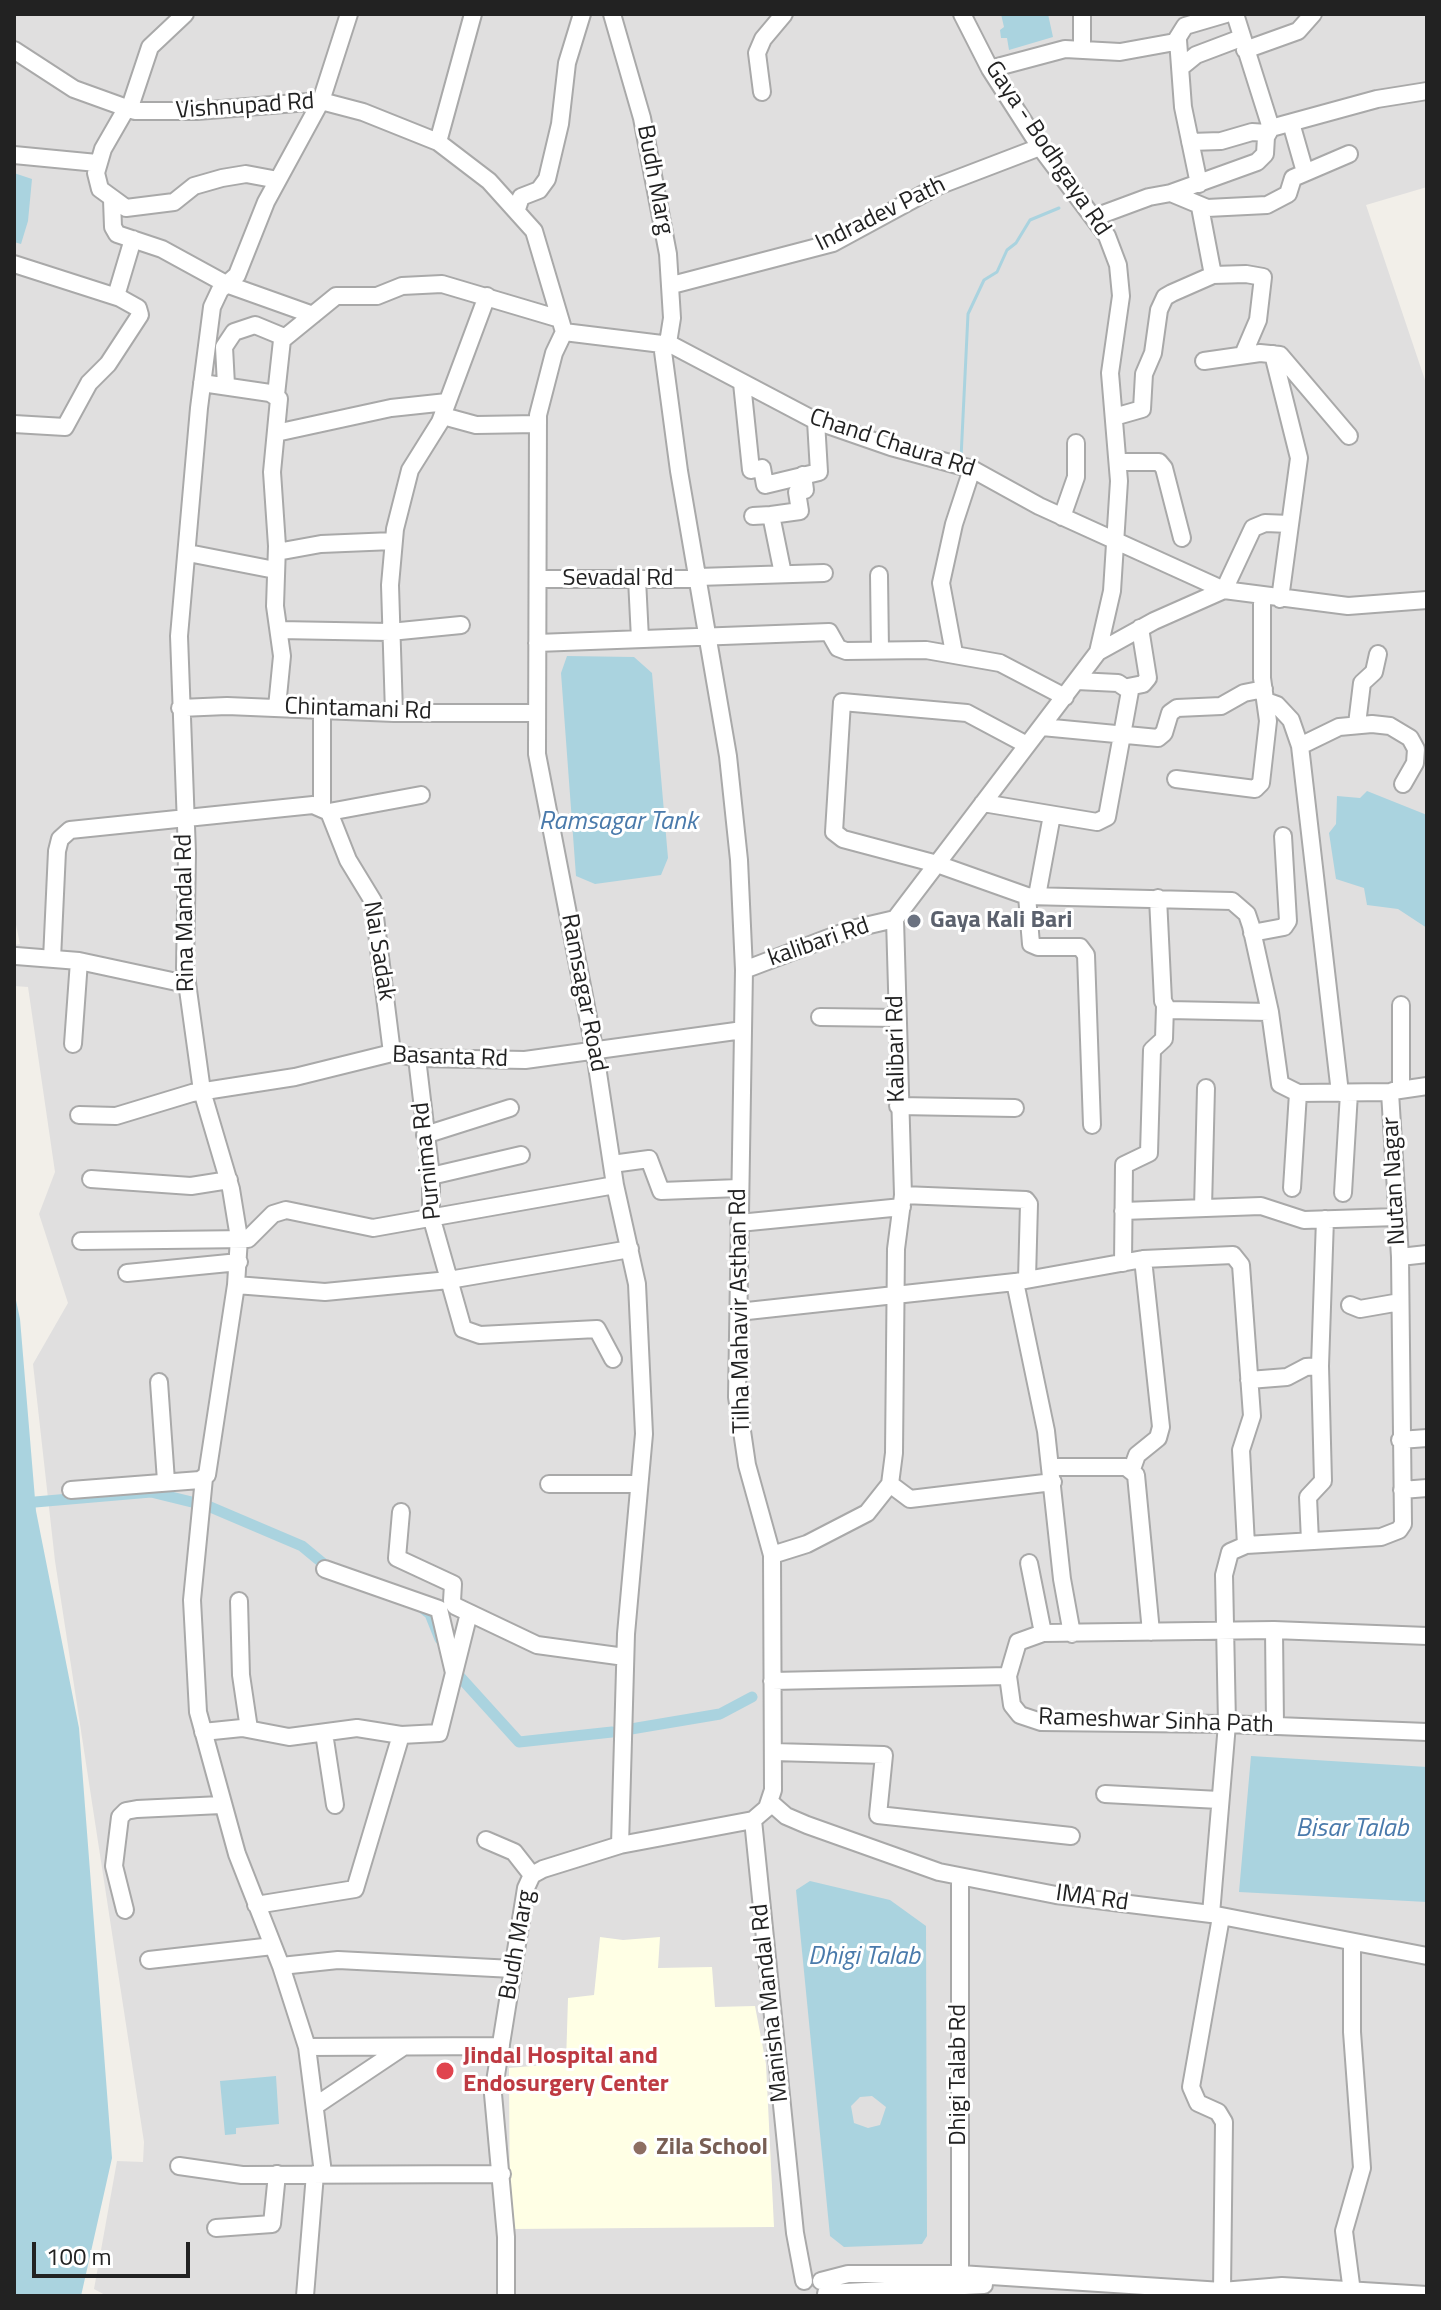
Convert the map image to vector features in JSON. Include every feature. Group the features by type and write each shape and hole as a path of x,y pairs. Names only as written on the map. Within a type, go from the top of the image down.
{"street":[{"path":"185,14 157,38 144,57 128,110 97,163 96,184 112,200 137,210 174,202 194,186 222,178 246,174 278,180"},
{"name":"Rina Mandal Rd","path":"305,2296 319,2174 315,2106 307,2047 281,1966 221,1805 198,1712 192,1600 204,1478 211,1456 236,1285 239,1238 229,1180 202,1091 186,984 179,617 212,307 226,284 237,275 258,219 321,101 349,14"},
{"path":"438,142 473,14"},
{"path":"517,209 521,197 539,190 547,179 560,124 567,63 582,14"},
{"name":"Budh Marg","path":"612,14 642,118 672,285 665,344 709,636"},
{"name":"Gaya - Bodhgaya Rd","path":"962,14 990,69 1040,147 1095,217 1111,243 1121,275 1120,314 1110,373 1118,462 1117,541"},
{"path":"1082,14 1082,49"},
{"path":"1095,217 1199,184 1257,162 1265,154 1269,130 1235,14"},
{"path":"1180,68 1196,55 1298,31 1313,14"},
{"path":"762,92 757,53 779,15"},
{"path":"1199,184 1190,142 1178,40 1185,26 1217,15"},
{"path":"990,69 1065,49 1120,52 1178,40"},
{"name":"Vishnupad Rd","path":"14,50 74,89 128,110 197,111 321,101 363,112 438,142 478,171 517,209 539,242 562,326"},
{"path":"1190,142 1221,141 1377,99 1427,91"},
{"path":"1291,123 1305,172"},
{"name":"Indradev Path","path":"672,285 833,243 938,186 1040,147"},
{"path":"1171,193 1200,207 1225,209 1267,205 1283,197 1290,182 1305,172 1349,154"},
{"path":"14,155 97,163"},
{"path":"112,200 115,231 162,249 226,284 313,315"},
{"path":"1200,207 1213,275"},
{"path":"116,296 133,239"},
{"path":"14,264 116,296 138,308 138,322 89,383 68,423 59,429 14,424"},
{"path":"1114,417 1142,409 1144,374 1153,353 1159,310 1165,297 1213,275 1263,277 1260,313 1243,355"},
{"path":"277,707 282,665 272,480 279,403 276,365 284,337 336,296 377,296 402,286 451,285 562,326 665,344"},
{"path":"394,713 390,632 393,541 410,470 445,409 487,296"},
{"path":"226,385 224,347 234,332 255,325 284,337"},
{"name":"Ramsagar Road","path":"562,326 541,397 538,424 535,713 537,754 595,1053 615,1185 637,1284 644,1407 625,1657"},
{"name":"Chand Chaura Rd","path":"665,344 816,421 891,447 972,469 1062,517 1117,541"},
{"path":"1273,354 1299,458 1280,599"},
{"path":"1204,361 1273,354 1285,359 1349,436"},
{"path":"202,383 276,395"},
{"path":"742,383 751,470 762,468 765,485 819,472 816,421"},
{"path":"276,433 391,408 445,409 466,424 538,424"},
{"path":"1062,517 1076,477 1076,443"},
{"path":"1118,462 1159,462 1164,468 1182,538"},
{"path":"954,653 941,583 954,524 972,469"},
{"path":"753,516 806,510 797,492 805,490 803,475"},
{"path":"771,515 783,574"},
{"path":"1098,652 1140,628 1224,590 1253,528 1265,523 1290,524"},
{"path":"277,552 321,544 393,541"},
{"path":"1117,541 1224,590 1348,606 1427,600"},
{"name":"Kalibari Rd","path":"890,1484 894,1453 896,1249 902,1201 895,919 1098,652 1107,623 1117,541"},
{"path":"188,553 275,570"},
{"name":"Sevadal Rd","path":"538,579 824,573"},
{"path":"879,575 880,650"},
{"path":"637,579 640,639"},
{"path":"1176,779 1259,787 1268,721 1262,597"},
{"path":"279,630 390,632 461,625"},
{"path":"1077,681 1128,687 1143,684 1148,678 1140,628"},
{"path":"537,643 823,632 832,635 842,650 954,653 1016,669 1065,697"},
{"name":"Tilha Mahavir Asthan Rd","path":"709,636 730,772 744,970 739,1188 740,1432 772,1555 773,1752 770,1802"},
{"path":"1357,724 1362,683 1374,672 1378,654"},
{"path":"983,803 1104,821 1124,735 1130,698 1128,687"},
{"path":"1042,727 1158,738 1164,733 1170,713 1177,708 1221,706 1244,693 1265,695 1291,720 1300,746 1344,1093 1343,1193"},
{"path":"1027,745 967,713 842,702 834,832 843,839 937,864 1032,896 1232,901 1247,914 1252,933 1270,1012 1280,1084 1298,1093 1292,1188"},
{"name":"Chintamani Rd","path":"180,708 535,713"},
{"name":"Nai Sadak","path":"322,710 326,809 348,860 373,901 392,1053"},
{"path":"1300,746 1328,731 1357,724 1390,726 1410,738 1416,756 1403,784"},
{"path":"52,959 57,851 65,833 184,817 326,809 421,795"},
{"path":"1052,815 1032,896 1031,944 1038,947 1080,947 1086,955 1092,1125"},
{"path":"1252,933 1284,927 1288,921 1283,836"},
{"path":"1123,1263 1124,1165 1149,1153 1152,1050 1164,1039 1165,1006 1158,898"},
{"name":"kalibari Rd","path":"744,970 852,929 895,919"},
{"path":"16,956 79,961 186,984"},
{"path":"73,1044 79,961"},
{"path":"1401,1005 1395,1091 1427,1086"},
{"path":"1165,1006 1175,1011 1270,1012"},
{"path":"820,1017 898,1018"},
{"name":"Basanta Rd","path":"79,1115 116,1116 202,1091 295,1077 392,1053 417,1058 491,1062 595,1053 743,1030"},
{"name":"Purnima Rd","path":"417,1058 431,1176 431,1216 467,1333 597,1329 613,1359"},
{"path":"1203,1208 1206,1088"},
{"name":"Nutan Nagar","path":"1246,1545 1392,1535 1403,1524 1395,1091 1298,1093"},
{"path":"898,1106 1015,1108"},
{"path":"425,1135 510,1108"},
{"path":"431,1176 521,1155"},
{"path":"612,1164 649,1159 661,1191 739,1188"},
{"path":"91,1179 191,1186 229,1180"},
{"path":"81,1241 251,1238 273,1214 286,1210 316,1213 366,1228 615,1185"},
{"path":"739,1223 902,1201 1026,1200 1029,1204 1021,1281 1052,1474 1062,1579 1072,1634"},
{"path":"1123,1211 1261,1206 1289,1217 1397,1217"},
{"path":"1310,1541 1308,1497 1323,1481 1320,1366 1325,1219"},
{"path":"236,1285 316,1292 449,1280 630,1249"},
{"path":"738,1312 1021,1281 1143,1259 1224,1254 1239,1258 1252,1416 1241,1450 1246,1545 1230,1552 1225,1562 1227,1724 1219,1800 1216,1916 1191,2087 1198,2103 1218,2112 1224,2122 1222,2291"},
{"path":"1400,1257 1427,1254"},
{"path":"1143,1259 1161,1427 1158,1438 1137,1455 1132,1469 1137,1484 1151,1632"},
{"path":"127,1273 239,1262"},
{"path":"1350,1305 1360,1309 1400,1302"},
{"path":"1249,1380 1287,1377 1300,1369 1320,1366"},
{"path":"159,1382 166,1481"},
{"path":"1400,1440 1427,1438"},
{"path":"772,1555 807,1544 867,1513 890,1484 910,1499 1052,1474 1132,1469"},
{"path":"71,1490 204,1478"},
{"path":"549,1484 639,1484"},
{"path":"1402,1490 1427,1488"},
{"path":"401,1512 399,1560 453,1584 452,1603 537,1645 625,1657 620,1845"},
{"path":"1029,1563 1043,1633"},
{"path":"325,1569 439,1609 454,1674"},
{"path":"239,1601 241,1675 249,1729"},
{"path":"203,1732 249,1729 289,1737 357,1728 401,1735 439,1733 469,1613"},
{"path":"1274,1630 1275,1725"},
{"path":"772,1681 1008,1676 1018,1642 1043,1633 1274,1630 1427,1636"},
{"name":"Rameshwar Sinha Path","path":"1008,1676 1012,1705 1029,1720 1275,1725 1427,1732"},
{"path":"324,1733 335,1805"},
{"path":"256,1905 355,1889 401,1735"},
{"path":"773,1752 884,1755 878,1815 1071,1836"},
{"path":"1105,1794 1219,1800"},
{"path":"753,1820 770,1802"},
{"name":"IMA Rd","path":"770,1802 786,1816 807,1825 960,1877 1056,1895 1216,1916 1427,1956"},
{"path":"125,1910 114,1866 120,1817 126,1811 137,1809 221,1805"},
{"name":"Budh Marg","path":"506,2296 502,2174 493,2094 532,1875 620,1845 753,1820"},
{"name":"Manisha Mandal Rd","path":"753,1820 795,2233 816,2289"},
{"path":"486,1840 514,1852 532,1875"},
{"name":"Dhigi Talab Rd","path":"960,1877 967,2285"},
{"path":"1352,1944 1352,2032 1362,2168 1344,2231 1352,2292"},
{"path":"149,1960 273,1946"},
{"path":"281,1966 338,1960 513,1969"},
{"path":"315,2106 404,2046"},
{"path":"307,2047 501,2046"},
{"path":"179,2166 242,2175 502,2174"},
{"path":"216,2228 272,2224 277,2174"},
{"path":"967,2285 1161,2296"},
{"path":"816,2289 967,2285 1222,2291 1282,2286 1427,2295"}],"shaded area":[{"path":"14,14 1427,14 1427,187 1366,205 1427,386 1427,2296 107,2296 94,2289 117,2161 143,2162 144,2142 55,1561 33,1364 68,1303 39,1214 55,1172 28,987 14,986 14,945 20,944 14,915"},
{"name":"Zila School","path":"600,1937 623,1940 660,1937 658,1968 712,1967 715,2007 755,2006 766,2064 774,2227 510,2229 509,2068 566,2063 568,1998 594,1995"}],"water":[{"path":"1001,14 1048,14 1053,37 1009,50 1007,38 1001,38 1000,30 1004,27"},
{"path":"14,173 32,179 28,221 21,244 14,242"},
{"name":"Ramsagar Tank","path":"567,656 634,657 652,673 668,858 661,875 595,884 576,876 561,673"},
{"path":"1367,791 1427,815 1427,928 1398,909 1367,905 1364,888 1336,879 1329,833 1336,824 1337,796 1360,798"},
{"path":"14,1291 20,1319 36,1511 79,1728 112,2158 81,2296 14,2296"},
{"name":"Bisar Talab","path":"1251,1756 1427,1767 1427,1902 1239,1892"},
{"name":"Dhigi Talab","path":"810,1881 890,1900 926,1926 927,2236 922,2244 844,2247 830,2236 796,1890","holes":["872,2096 886,2107 880,2125 868,2128 854,2123 851,2106 860,2097"]},
{"path":"276,2076 279,2124 236,2128 236,2134 225,2135 220,2081"}],"waterway":[{"path":"961,458 968,314 984,280 997,272 1007,250 1016,243 1030,220 1059,208"},
{"path":"35,1502 151,1492 208,1506 302,1546 331,1570"},
{"path":"421,1607 430,1614 440,1639"},
{"path":"451,1667 519,1742 612,1732"},
{"path":"631,1729 720,1714 752,1697"}],"place":[{"name":"Gaya Kali Bari","path":"914,921"},
{"name":"Jindal Hospital and Endosurgery Center","path":"445,2071"},
{"name":"Zila School","path":"640,2148"}]}
